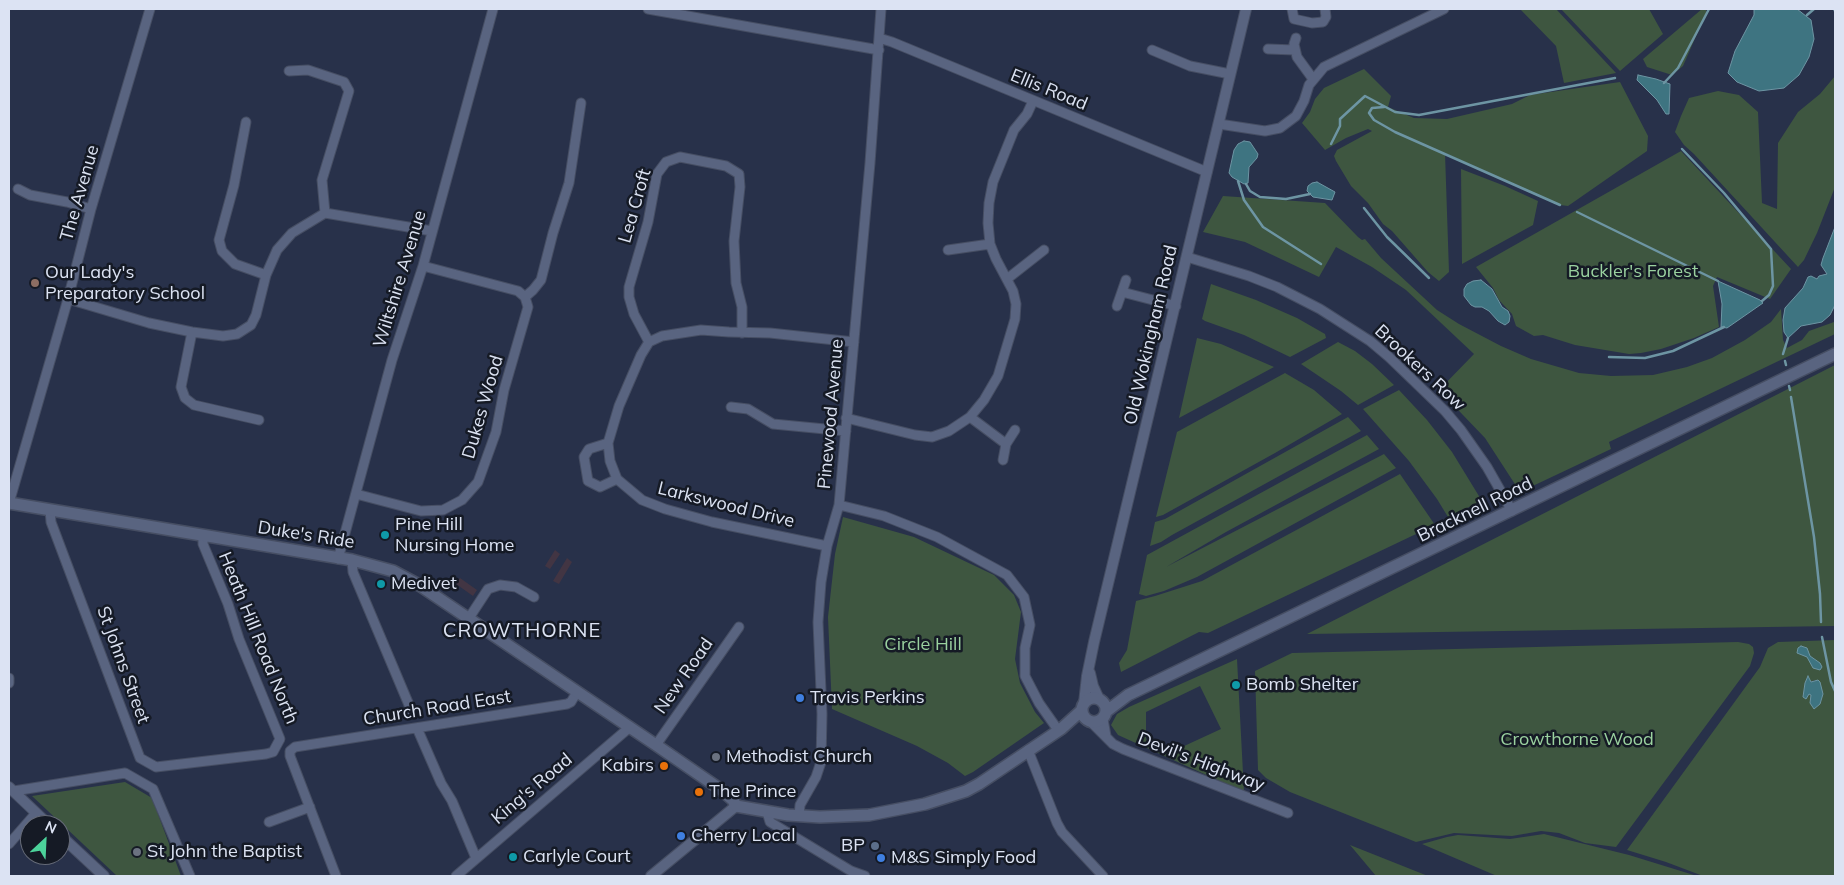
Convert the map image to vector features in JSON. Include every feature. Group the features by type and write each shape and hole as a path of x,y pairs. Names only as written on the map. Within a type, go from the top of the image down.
{"main road":[{"name":"Bracknell Road","path":"736,806 799,816 852,816 892,811 958,794 979,784 1059,729 1094,711 1835,354"},
{"name":"Duke's Ride","path":"9,503 352,560 375,565 399,574 420,585 630,727 720,789 733,800 736,806"}],"street":[{"name":"The Avenue","path":"9,503 68,299 91,209 150,9"},
{"name":"Wiltshire Avenue","path":"338,559 392,360 423,266 493,9"},
{"path":"648,9 879,50"},
{"name":"Pinewood Avenue","path":"799,816 800,805 816,777 822,755 818,622 821,582 827,546 839,505 881,9"},
{"name":"Old Wokingham Road","path":"1094,711 1086,684 1089,669 1246,9"},
{"path":"1292,9 1294,19 1312,23 1323,22 1326,17 1325,9"},
{"path":"1219,124 1265,131 1280,128 1296,116 1313,79 1324,67 1444,9"},
{"name":"Ellis Road","path":"879,38 1207,172"},
{"path":"1296,38 1295,50 1297,57 1313,79"},
{"path":"1268,49 1295,50"},
{"path":"1152,50 1190,66 1230,74"},
{"path":"289,72 308,70 344,82 349,91 322,180 325,212"},
{"path":"846,418 915,435 932,437 949,431 970,417 984,400 998,376 1015,318 1016,304 1007,279 990,244 989,203 993,182 1014,130 1027,114 1033,101"},
{"path":"423,266 518,291 525,297 533,290 541,280 552,233 569,183 581,103"},
{"path":"246,122 234,185 219,240 222,251 235,264 266,275"},
{"name":"Lea Croft","path":"649,342 634,314 629,297 629,287 648,222 657,174 666,162 680,157 726,166 739,174 740,186 734,241 736,283 742,307 742,333"},
{"path":"18,189 30,195 91,209"},
{"path":"68,299 149,323 192,332 223,336 237,334 251,325 256,316 266,275 277,250 292,233 325,212 432,231"},
{"path":"948,250 990,244"},
{"path":"1007,279 1044,250"},
{"name":"Brookers Row","path":"1187,257 1249,276 1277,287 1320,309 1370,341 1445,411 1461,430 1512,511"},
{"path":"1117,306 1126,280"},
{"path":"1122,292 1176,306"},
{"name":"Dukes Wood","path":"356,494 421,511 443,510 462,500 478,482 496,432 504,390 528,307 525,297"},
{"path":"608,443 588,449 584,457 588,481 600,487 617,479 610,461 608,443 619,406 641,355 649,342 662,336 701,330 770,333 854,342"},
{"path":"192,332 180,387 186,398 194,405 259,420"},
{"path":"731,407 748,409 773,424 846,431"},
{"path":"970,417 1006,444"},
{"path":"1003,460 1006,444 1015,430"},
{"name":"Larkswood Drive","path":"617,479 642,500 665,508 712,522 827,546"},
{"path":"839,505 884,516 937,537 1007,575 1024,597 1030,625 1025,648 1025,676 1038,703 1059,729"},
{"name":"St Johns Street","path":"50,510 51,522 140,758 156,767 214,759"},
{"name":"Heath Hill Road North","path":"203,536 203,544 228,604 239,639 280,739 273,752 214,759"},
{"path":"352,560 353,572 412,712"},
{"path":"469,618 488,589 500,584 516,586 534,597"},
{"name":"New Road","path":"656,745 739,627"},
{"name":"Old Wokingham Road","path":"1089,669 1093,686 1094,711"},
{"path":"9,678 9,683"},
{"name":"Church Road East","path":"310,807 290,756 290,751 295,748 567,704 571,702 577,692"},
{"name":"Devil's Highway","path":"1094,711 1106,736 1113,744 1288,814"},
{"name":"King's Road","path":"456,876 630,727"},
{"path":"417,728 441,783 452,801 476,858"},
{"path":"1028,750 1057,824 1062,832 1103,876"},
{"path":"11,789 124,773 153,789 190,876"},
{"path":"9,844 36,813 11,789"},
{"path":"651,876 736,806"},
{"path":"269,822 310,807 336,876"},
{"path":"766,812 770,822 851,871 865,876"},
{"path":"70,844 104,876"}],"shaded area":[{"path":"1754,9 1797,9 1811,20 1814,39 1809,57 1799,75 1784,88 1759,91 1737,82 1728,73 1735,51 1754,15"},
{"path":"1638,75 1670,84 1669,114 1666,114 1657,100 1637,80"},
{"path":"1244,141 1250,142 1258,154 1249,167 1248,183 1244,184 1229,173 1234,150 1238,144"},
{"path":"1317,182 1335,192 1332,200 1313,197 1307,191 1308,186"},
{"path":"1835,227 1835,305 1830,315 1822,322 1801,326 1788,338 1784,332 1785,308 1803,288 1808,277 1811,276 1817,279 1819,276 1827,274 1821,265"},
{"path":"1481,280 1492,289 1502,307 1508,311 1510,316 1509,322 1505,325 1498,321 1489,311 1482,307 1471,305 1464,296 1464,289 1467,284"},
{"path":"1718,281 1763,303 1727,328 1721,327 1722,304"},
{"path":"555,550 560,554 550,569 545,566"},
{"path":"567,558 572,562 559,584 553,581"},
{"path":"460,578 477,590 473,596 456,584"},
{"path":"1801,646 1807,648 1810,656 1820,663 1822,667 1820,670 1813,668 1807,657 1797,653 1798,648"},
{"path":"1808,676 1811,682 1818,680 1820,682 1823,694 1820,704 1814,709 1810,703 1811,695 1809,694 1806,699 1803,697"}],"green space":[{"path":"1520,9 1556,9 1616,73 1564,83 1556,46"},
{"path":"1561,9 1649,9 1663,34 1620,71"},
{"path":"1702,9 1706,9 1706,13 1683,66 1672,75 1647,67 1643,59"},
{"path":"1364,69 1391,96 1388,107 1414,118 1447,119 1512,104 1530,95 1620,82 1648,136 1647,151 1568,206 1560,205 1445,153 1449,272 1439,281 1428,272 1392,231 1383,224 1368,203 1351,186 1336,161 1334,156 1337,150 1372,131 1368,129 1346,138 1325,150 1302,123 1310,112 1315,99 1324,88"},
{"path":"1835,76 1835,187 1817,233 1804,260 1798,267 1684,145 1675,132 1689,98 1718,91 1739,95 1758,112 1762,203 1777,209 1778,143 1798,112 1820,94"},
{"name":"Buckler's Forest","path":"1681,151 1791,269 1770,299 1717,277 1713,286 1719,327 1661,349 1641,353 1629,354 1575,345 1543,335 1534,336 1516,326 1512,314 1499,300 1493,288 1476,267"},
{"name":"Buckler's Forest","path":"1461,169 1538,201 1533,225 1462,264"},
{"path":"1223,196 1325,203 1358,237 1362,240 1365,239 1381,258 1437,310 1501,346 1531,359 1579,373 1611,376 1653,375 1687,367 1712,358 1745,340 1771,322 1781,309 1783,340 1787,348 1802,340 1809,331 1834,322 1835,334 1609,442 1611,449 1520,492 1485,438 1439,390 1474,354 1406,290 1372,267 1336,247 1319,277 1245,242 1203,232"},
{"path":"1211,284 1256,300 1297,318 1325,334 1326,338 1290,357 1244,335 1205,321 1202,319"},
{"path":"1197,338 1221,344 1274,367 1179,418"},
{"path":"1338,342 1355,351 1372,364 1394,385 1358,405 1301,364"},
{"path":"1835,365 1835,626 1307,634"},
{"path":"1285,373 1314,390 1342,414 1275,453 1163,515 1156,517 1177,432"},
{"path":"1399,390 1427,420 1452,452 1482,501 1448,517 1409,461 1363,409"},
{"path":"1348,417 1361,431 1161,542 1150,546 1155,522 1165,519"},
{"path":"1367,435 1379,449 1226,532 1166,567 1384,454 1396,468 1197,577 1164,591 1146,596 1139,594 1147,555"},
{"path":"1400,474 1435,525 1208,633 1199,632 1121,672 1119,663 1127,650 1136,601 1202,581"},
{"name":"Circle Hill","path":"843,517 914,537 994,575 1014,595 1021,612 1015,659 1020,683 1035,712 1044,723 965,776 948,763 917,746 832,709 828,617 835,554"},
{"name":"Crowthorne Wood","path":"1835,640 1835,876 1703,876 1627,850 1760,667 1768,648 1778,642","holes":["1816,680 1823,694 1820,704 1810,702 1811,695 1809,694 1804,697 1805,683"]},
{"name":"Crowthorne Wood","path":"1738,642 1749,644 1753,647 1754,653 1750,666 1616,847 1585,843 1559,833 1541,831 1512,836 1454,833 1416,842 1290,792 1266,778 1258,770 1255,671 1292,653"},
{"path":"1237,659 1244,792 1118,735 1111,725 1117,714","holes":["1200,686 1221,729 1169,753 1146,739 1146,712"]},
{"path":"125,782 152,798 181,876 117,876 70,832 70,815 52,815 32,796"},
{"path":"1544,834 1629,855 1697,876 1497,876 1422,844 1458,835 1510,839"},
{"path":"1350,845 1428,876 1376,876"}],"waterway":[{"path":"1664,83 1678,68 1709,9"},
{"path":"1807,15 1814,9"},
{"path":"1331,144 1340,126 1340,119 1365,96 1395,112 1419,115 1615,78"},
{"path":"1384,107 1372,108 1369,113 1374,120 1395,132 1560,205"},
{"path":"1682,149 1724,193 1771,249 1773,286 1769,295 1762,301"},
{"path":"1238,181 1244,200 1263,227 1321,264"},
{"path":"1246,184 1250,191 1260,197 1286,199 1310,194"},
{"path":"1364,208 1387,237 1429,278"},
{"path":"1577,212 1718,281"},
{"path":"1609,357 1645,358 1673,351 1724,327"},
{"path":"1783,354 1788,338"},
{"path":"1785,361 1786,365"},
{"path":"1789,386 1790,390"},
{"path":"1791,397 1814,537 1821,622"},
{"path":"1822,637 1831,682 1835,691"}],"place":[{"name":"Our Lady's Preparatory School","path":"35,283"},
{"name":"Pine Hill Nursing Home","path":"385,535"},
{"name":"Medivet","path":"381,584"},
{"name":"Bomb Shelter","path":"1236,685"},
{"name":"Travis Perkins","path":"800,698"},
{"name":"Methodist Church","path":"716,757"},
{"name":"Kabirs","path":"664,766"},
{"name":"The Prince","path":"699,792"},
{"name":"Cherry Local","path":"681,836"},
{"name":"BP","path":"875,846"},
{"name":"St John the Baptist","path":"137,852"},
{"name":"Carlyle Court","path":"513,857"},
{"name":"M&S Simply Food","path":"881,858"}],"district":[{"name":"CROWTHORNE","path":"522,631"}]}
